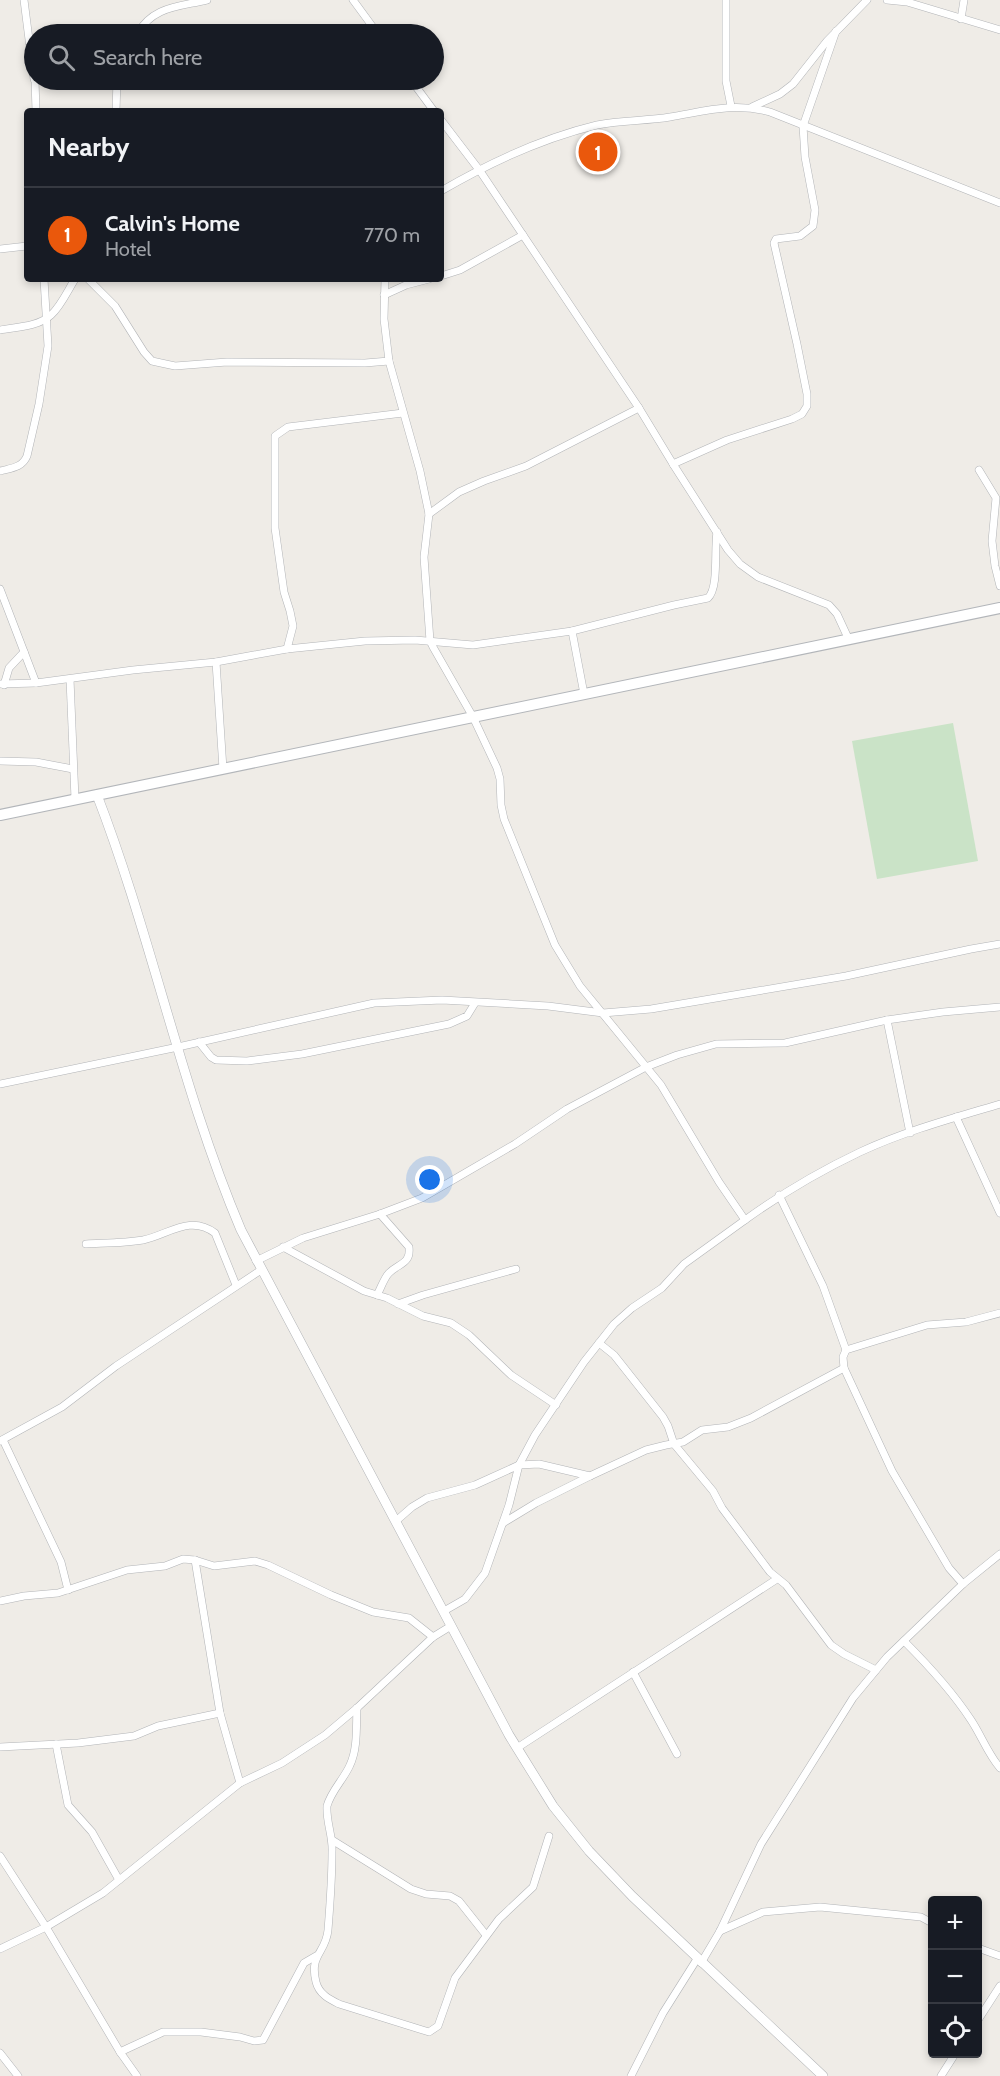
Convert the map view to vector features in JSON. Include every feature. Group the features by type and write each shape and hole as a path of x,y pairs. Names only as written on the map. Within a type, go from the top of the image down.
{"main road":[{"path":"0,815 1000,608"}],"street":[{"path":"24,0 27,24"},
{"path":"144,24 158,11 207,0"},
{"path":"352,0 370,24"},
{"path":"726,0 726,81 731,106"},
{"path":"752,107 788,88 836,31 867,0"},
{"path":"887,0 907,2 1000,30"},
{"path":"961,19 964,0"},
{"path":"673,464 727,440 792,419 802,414 807,406 807,394 797,344 774,243 776,239 800,236 813,226 815,220 805,157 803,126 836,31"},
{"path":"35,90 36,108"},
{"path":"116,108 117,90"},
{"path":"418,90 431,108"},
{"path":"444,189 550,138 600,125 667,118 731,106 752,107 1000,203"},
{"path":"444,124 480,171 639,408 717,532 740,564 758,577 833,608 849,640"},
{"path":"444,275 460,270 523,235"},
{"path":"0,249 24,246"},
{"path":"0,471 20,466 25,462 27,456 39,404 48,346 44,282"},
{"path":"0,330 29,325 47,317 53,312 73,282"},
{"path":"91,282 115,306 152,361 176,366 228,362 365,363 389,361"},
{"path":"385,282 386,339 389,361 420,471 429,514 424,557 430,641 473,717 498,772 504,819 555,945 580,986 625,1043 651,1071 675,1105 719,1182 745,1220"},
{"path":"384,295 418,282"},
{"path":"429,514 459,492 545,457 569,442 639,408"},
{"path":"287,649 293,626 284,591 274,528 275,436 288,427 403,413"},
{"path":"979,470 996,498 992,541 1000,586"},
{"path":"24,652 9,669 2,685 216,662 287,649 365,641 430,641 473,645 572,631 708,598 712,594 715,583 714,547 717,532"},
{"path":"0,590 36,683"},
{"path":"572,631 584,694"},
{"path":"216,662 223,769"},
{"path":"69,679 75,799"},
{"path":"0,761 36,762 73,769"},
{"path":"97,795 140,921 216,1169 241,1230 516,1748 553,1806 589,1851 699,1961 823,2076"},
{"path":"0,1084 374,1003 442,1000 548,1006 603,1013 651,1009 794,985 1000,944"},
{"path":"200,1042 210,1057 226,1061 302,1054 449,1024 467,1016 475,1003"},
{"path":"68,1590 61,1562 1,1441 62,1407 116,1366 236,1285 283,1247 303,1238 422,1198 515,1144 567,1109 646,1067 677,1055 716,1044 785,1043 888,1020 1000,1007"},
{"path":"888,1020 910,1133"},
{"path":"444,1611 465,1599 485,1573 503,1523 519,1465 535,1435 584,1362 614,1324 632,1308 662,1288 684,1264 779,1196 860,1152 956,1117 1000,1104"},
{"path":"956,1117 1000,1213"},
{"path":"779,1196 823,1286 846,1350 843,1357 844,1368 892,1471 950,1568 963,1584"},
{"path":"377,1295 387,1275 407,1260 410,1252 409,1247 380,1214"},
{"path":"86,1244 143,1240 181,1226 195,1225 215,1233 236,1285"},
{"path":"283,1247 364,1291 423,1316 451,1323 469,1335 511,1376 556,1405"},
{"path":"398,1304 516,1269"},
{"path":"846,1350 927,1325 966,1322 1000,1313"},
{"path":"599,1343 614,1355 663,1417 674,1444 713,1491 740,1534 777,1579 786,1585 831,1645 876,1670"},
{"path":"503,1523 536,1503 590,1476 656,1447 683,1442 702,1430 728,1427 751,1418 844,1368"},
{"path":"396,1521 427,1498 475,1485 519,1465 539,1464 590,1476"},
{"path":"631,2076 663,2013 720,1932 761,1844 853,1698 904,1641 963,1584 1000,1554"},
{"path":"0,1601 68,1590 127,1570 165,1566 183,1559 214,1566 260,1561 373,1612 409,1618 433,1637"},
{"path":"195,1560 220,1713 240,1783"},
{"path":"516,1748 777,1579"},
{"path":"0,1949 46,1927 103,1893 240,1783 282,1762 325,1735 433,1637 451,1626"},
{"path":"904,1641 950,1691 1000,1768"},
{"path":"633,1672 677,1754"},
{"path":"120,2052 163,2032 201,2032 254,2041 263,2040 304,1962 316,1956 328,1935 332,1840 327,1806 328,1800 354,1756 357,1708"},
{"path":"0,1747 134,1736 158,1725 220,1713"},
{"path":"56,1744 68,1805 92,1832 119,1880"},
{"path":"316,1956 317,1984 326,1997 339,2004 429,2032 438,2026 455,1978 499,1919 533,1887 549,1836"},
{"path":"332,1840 411,1889 426,1894 450,1896 459,1901 486,1935"},
{"path":"0,1856 136,2076"},
{"path":"720,1932 763,1912 820,1907 921,1917 928,1920"},
{"path":"982,1949 1000,1956"},
{"path":"982,2014 1000,1986"},
{"path":"0,2053 18,2076"},
{"path":"941,2076 953,2058"}],"green space":[{"path":"953,723 978,861 877,879 852,741"}],"place":[{"name":"Calvin's Home","path":"598,152"}]}
